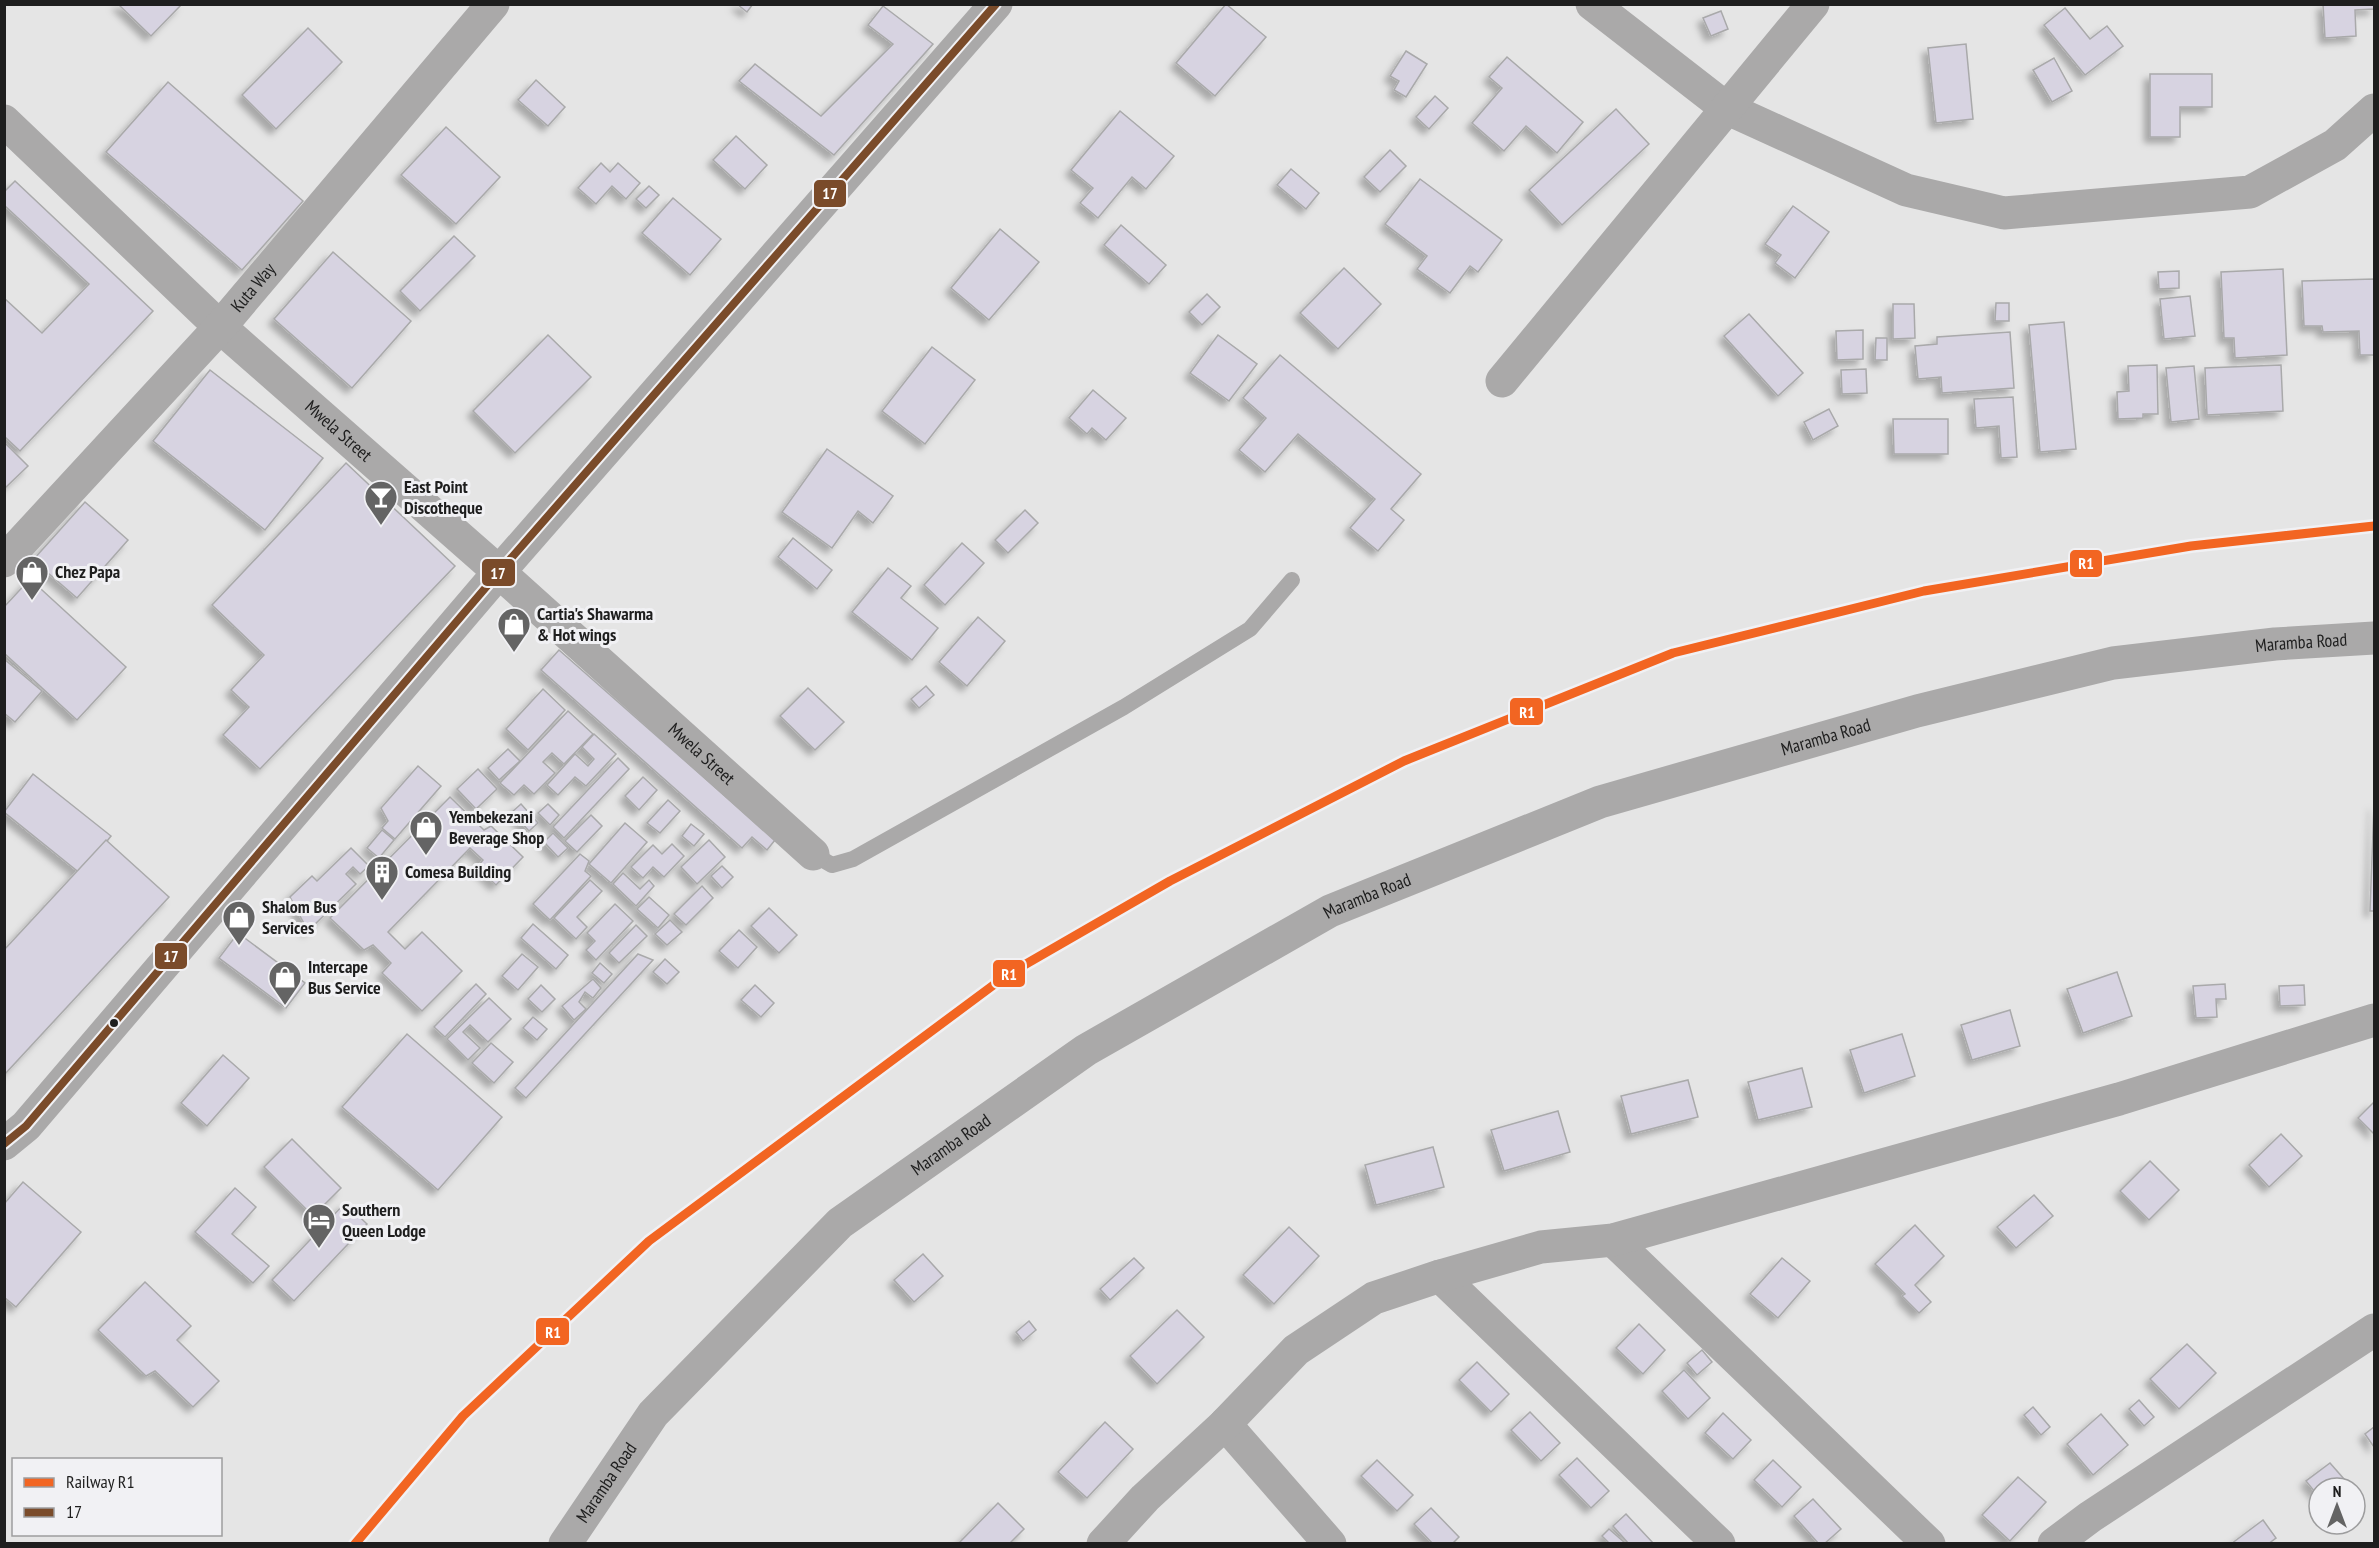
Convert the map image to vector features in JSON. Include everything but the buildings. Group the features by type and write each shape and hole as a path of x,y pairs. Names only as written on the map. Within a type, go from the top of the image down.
{"street":[{"name":"Kuta Way","path":"4,561 220,327 493,4"},
{"path":"4,1144 34,1117 500,572 996,4"},
{"path":"1592,4 1726,108 1906,190 2004,213 2250,192 2335,145 2374,110"},
{"path":"1502,381 1813,4"},
{"name":"Mwela Street","path":"4,121 220,327 500,572 813,854"},
{"name":"Maramba Road","path":"565,1544 652,1414 840,1223 1086,1050 1330,911 1600,802 1917,711 2113,663 2275,644 2374,638"},
{"path":"1103,1544 1145,1498 1225,1424 1296,1350 1374,1298 1540,1247 1613,1240 2119,1099 2374,1020"},
{"path":"1613,1240 1929,1544"},
{"path":"1440,1276 1719,1544"},
{"path":"2054,1544 2374,1330"},
{"path":"1225,1424 1330,1544"}],"lane":[{"path":"813,854 832,865 853,859 1124,707 1250,629 1292,580"}],"rail line":[{"name":"R1","path":"355,1544 463,1416 649,1241 1007,975 1170,881 1404,761 1673,653 1924,591 2191,546 2374,526"}],"transit line":[{"name":"17","path":"4,1144 26,1126 499,572 996,4"}],"place":[{"name":"East Point Discotheque","path":"381,526"},
{"name":"Chez Papa","path":"32,601"},
{"name":"Cartia's Shawarma & Hot wings","path":"514,653"},
{"name":"Yembekezani Beverage Shop","path":"426,856"},
{"name":"Comesa Building","path":"382,901"},
{"name":"Shalom Bus Services","path":"239,946"},
{"name":"Intercape Bus Service","path":"285,1006"},
{"name":"Southern Queen Lodge","path":"319,1249"}]}
